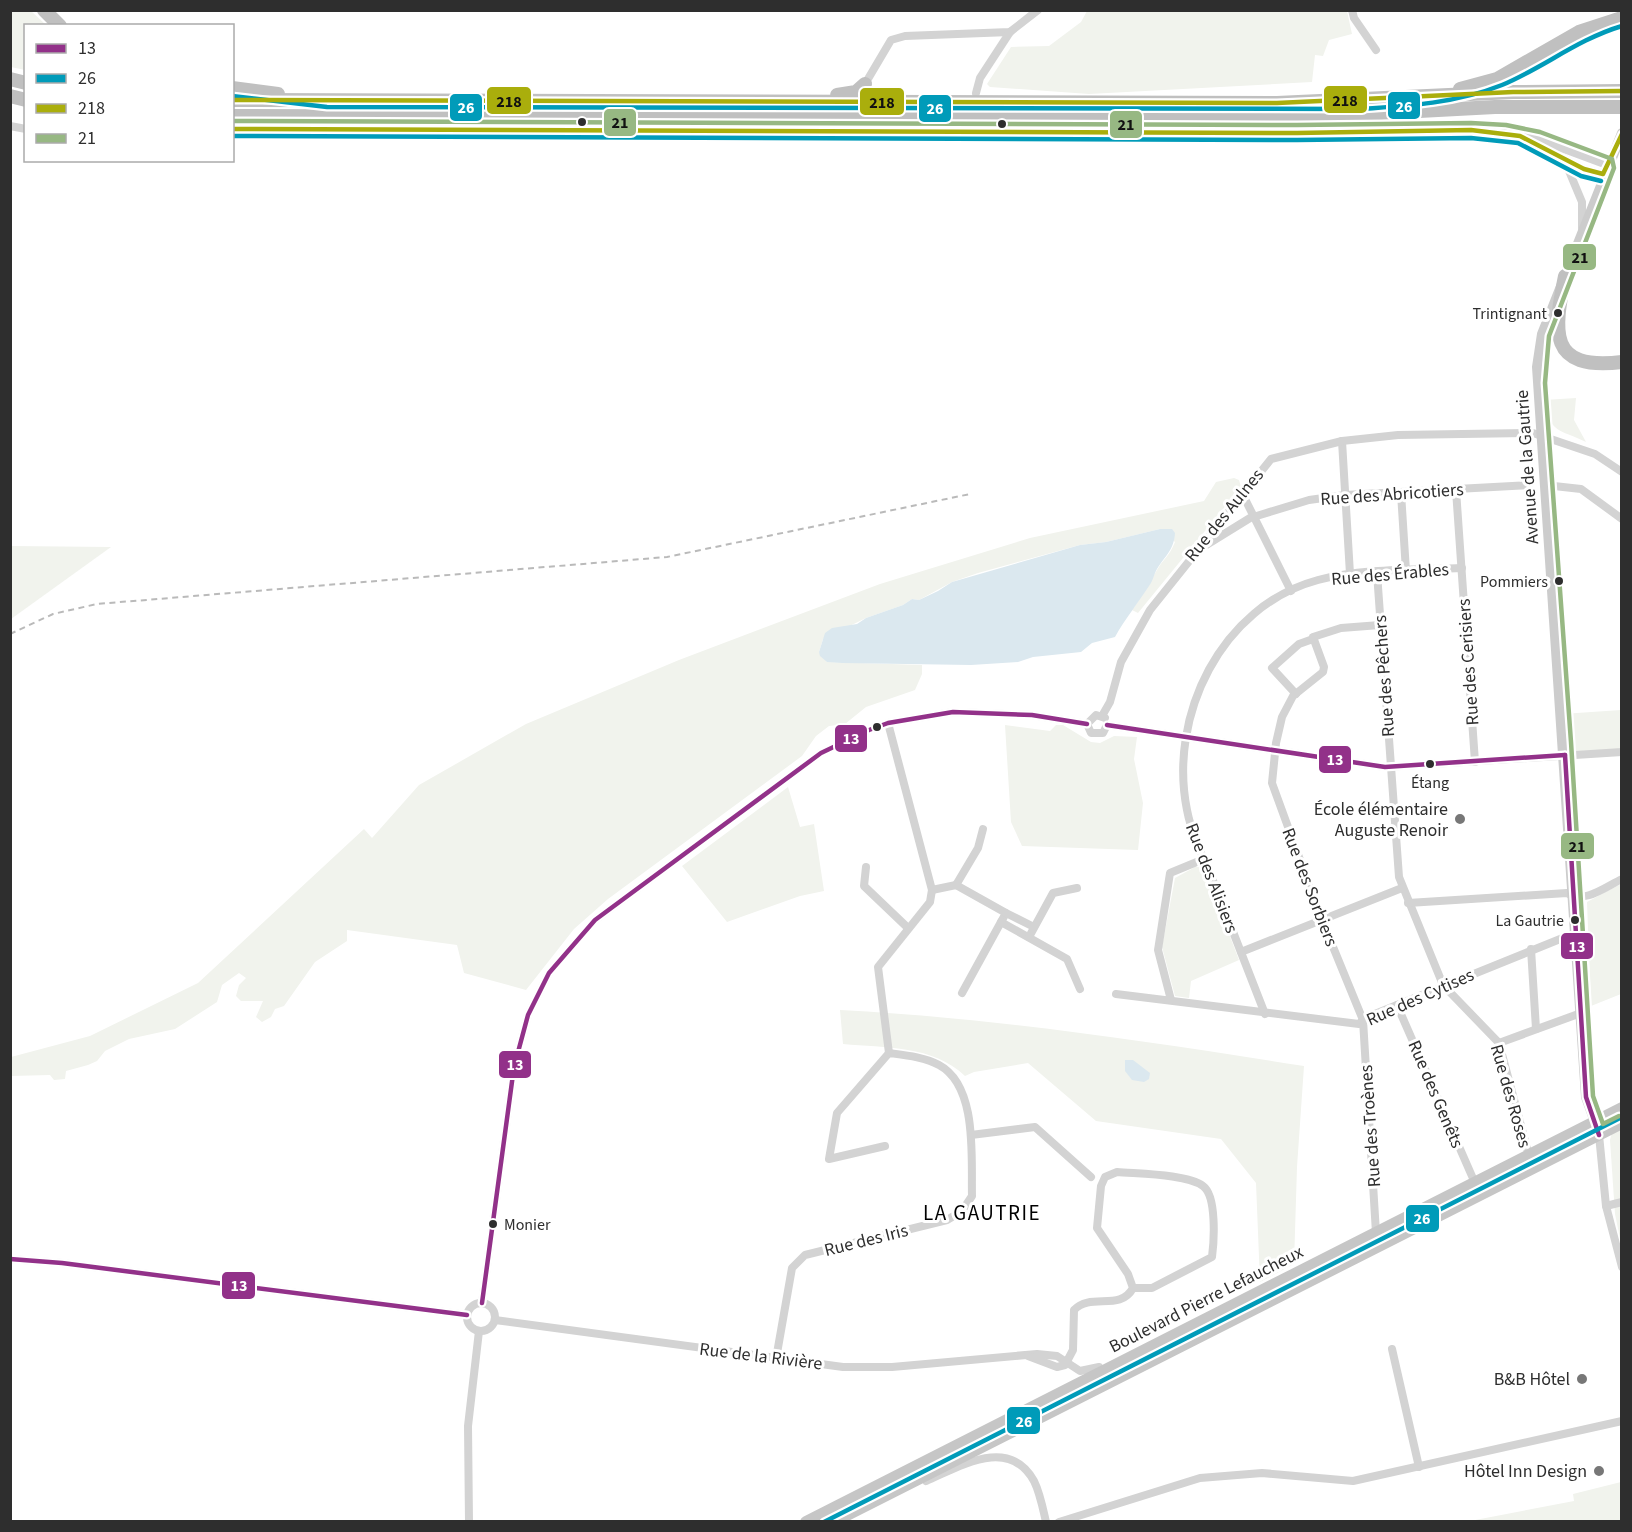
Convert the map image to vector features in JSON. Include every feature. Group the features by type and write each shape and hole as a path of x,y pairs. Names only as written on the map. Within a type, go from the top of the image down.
{"highway":[{"path":"44,10 58,24"},
{"path":"1447,95 1497,79 1579,32 1622,18"},
{"path":"583,101 692,94 835,95 856,92 865,84"},
{"path":"234,88 327,100"},
{"path":"234,100 1277,104 1447,95 1622,91"},
{"path":"976,93 1085,102"},
{"path":"234,116 1046,119 1324,116 1495,107 1622,107"},
{"path":"1565,276 1557,322 1562,345 1572,356 1584,362 1598,364 1622,362"}],"main road":[{"name":"Boulevard Pierre Lefaucheux","path":"806,1521 1622,1108"},
{"name":"Boulevard Pierre Lefaucheux","path":"833,1521 1622,1123"}],"street":[{"path":"976,93 980,78 1010,32 1038,10"},
{"path":"1352,10 1354,18 1376,50"},
{"path":"865,84 885,45 897,37 1010,32"},
{"path":"234,129 496,128 533,131 1297,133 1471,130 1520,136 1561,146 1605,170"},
{"name":"Avenue de la Gautrie","path":"1599,1135 1586,1097 1565,755 1541,435 1538,350 1582,228 1622,133"},
{"path":"1520,136 1584,169 1605,170"},
{"path":"1563,158 1582,202 1582,228"},
{"name":"Rue des Aulnes","path":"1102,716 1110,702 1121,662 1150,610 1271,459 1342,441 1398,435 1541,435 1594,454 1622,472"},
{"path":"1342,441 1350,574"},
{"name":"Rue des Abricotiers","path":"1196,551 1253,518 1295,502 1345,495 1529,485"},
{"path":"1545,485 1581,489 1622,519"},
{"name":"Rue des Cerisiers","path":"1456,490 1475,762"},
{"path":"1242,493 1291,591"},
{"path":"1401,493 1406,571"},
{"name":"Rue des Érables","path":"1188,738 1199,687 1228,639 1265,605 1317,580 1350,574 1462,568"},
{"name":"Rue des Pêchers","path":"1377,573 1397,868 1402,888 1443,985"},
{"path":"1313,639 1324,667 1323,672 1296,694 1272,668 1299,644 1341,628 1380,625"},
{"name":"Rue des Sorbiers","path":"1296,694 1282,717 1275,750 1272,783 1322,920 1363,1020"},
{"path":"482,1303 514,1066 528,1015 549,974 595,921 821,753 888,723 953,712 981,711 1087,723"},
{"path":"1093,716 1102,716 1107,725 1106,731 1097,735 1091,733 1087,723 1093,716"},
{"path":"885,1146 830,1159 837,1113 889,1053 878,967 930,902 932,890 888,723"},
{"path":"1107,725 1389,767 1622,752"},
{"name":"Rue des Alisiers","path":"1188,738 1185,794 1191,823 1265,1014"},
{"path":"956,885 978,848 983,830"},
{"path":"1171,1000 1158,950 1170,873 1204,859"},
{"path":"866,867 864,886 908,928"},
{"path":"1408,903 1567,893 1574,897 1587,896 1622,879"},
{"path":"932,890 956,885 1034,927"},
{"path":"1029,937 1053,893 1077,888"},
{"path":"1241,952 1402,888"},
{"path":"962,993 1006,913"},
{"path":"1001,922 1067,959 1080,989"},
{"name":"Rue des Cytises","path":"1116,994 1359,1024 1363,1020 1443,985 1575,933"},
{"path":"1531,949 1536,1029"},
{"name":"Rue des Roses","path":"1443,985 1499,1043 1529,1156"},
{"name":"Rue des Genêts","path":"1397,1005 1475,1184"},
{"path":"1499,1043 1581,1013"},
{"name":"Rue des Troènes","path":"1363,1020 1376,1233"},
{"name":"Rue des Iris","path":"776,1359 792,1268 805,1255 947,1220 962,1211 972,1196 971,1135 963,1092 948,1071 937,1064 889,1053"},
{"path":"971,1135 1035,1127 1091,1176"},
{"path":"1599,1135 1606,1206 1622,1267"},
{"path":"1066,1361 1073,1350 1073,1316 1077,1307 1082,1303 1121,1301 1128,1298 1133,1288 1128,1274 1097,1227 1101,1186 1106,1177 1117,1172 1192,1181 1204,1187 1211,1201 1214,1244 1212,1257 1152,1288 1133,1288"},
{"path":"1606,1206 1622,1202"},
{"path":"10,1259 62,1263 466,1315"},
{"path":"482,1303 492,1308 495,1320 489,1329 479,1331 468,1324 466,1315 471,1307 482,1303"},
{"name":"Rue de la Rivière","path":"495,1320 843,1367 892,1367 1028,1356 1057,1367 1066,1361 1080,1371 1089,1371 1121,1356 1139,1354"},
{"path":"469,1521 468,1426 479,1331"},
{"path":"1392,1349 1419,1467"},
{"path":"1059,1521 1200,1478 1262,1473 1353,1481 1622,1421"},
{"path":"907,1485 923,1482 968,1463 994,1456 1005,1456 1026,1470 1035,1483 1046,1521"}],"shaded area":[{"path":"11,10 31,11 45,24 24,24 24,70 11,67"},
{"path":"1087,11 1347,11 1352,34 1329,40 1323,56 1315,55 1312,82 1089,94 990,87 987,84 1011,47 1049,46 1081,22"},
{"path":"1576,398 1574,420 1586,442 1562,432 1552,424 1546,411 1544,400"},
{"path":"1234,478 1239,480 1241,487 1138,613 1132,610 1175,542 1160,529 1106,542 1080,545 978,573 952,582 919,600 912,599 903,605 866,618 823,639 819,652 827,662 922,665 922,674 915,690 866,707 845,724 829,726 816,736 802,756 608,899 574,929 526,990 464,973 457,945 347,930 347,941 315,962 284,1006 275,1009 271,1017 262,1022 256,1017 263,1001 241,1001 236,996 239,985 246,978 239,973 222,985 217,1002 175,1029 129,1039 105,1051 97,1061 66,1071 65,1079 54,1080 50,1075 11,1076 11,1057 90,1036 198,983 364,829 372,838 419,785 526,724 679,660 880,584 1030,538 1204,501 1216,482"},
{"path":"1160,529 1172,529 1175,533 1174,539 1150,584 1115,637 1092,643 1081,652 1033,657 1018,662 971,665 842,663 827,662 820,656 819,652 825,633 832,628 857,624 912,599 919,600 952,582 1080,545 1106,542"},
{"path":"11,546 111,547 11,619"},
{"path":"1621,710 1621,752 1565,755 1562,714"},
{"path":"1005,725 1050,731 1056,725 1063,725 1091,742 1100,743 1114,736 1137,737 1134,759 1143,803 1138,850 1022,846 1011,822"},
{"path":"788,787 800,827 814,824 824,891 800,896 727,922 682,866"},
{"path":"1195,867 1200,867 1205,871 1239,960 1191,981 1189,998 1175,996 1162,947 1175,878"},
{"path":"1621,884 1621,994 1591,1006 1587,902"},
{"path":"840,1010 1014,1025 1304,1066 1297,1167 1294,1264 1260,1282 1256,1183 1221,1139 1096,1121 1028,1063 974,1072 965,1076 938,1058 923,1053 843,1044"},
{"path":"1125,1060 1133,1060 1150,1073 1149,1079 1144,1082 1132,1080 1125,1071"},
{"path":"1621,1127 1621,1243 1615,1214 1610,1140 1612,1132"},
{"path":"1621,1482 1621,1521 1470,1521 1574,1501 1573,1494"}],"railway":[{"path":"10,634 53,614 97,604 667,557 970,494"}],"transit line":[{"name":"26","path":"234,96 327,107 1361,109 1433,103 1485,91 1517,78 1590,38 1622,26"},
{"name":"218","path":"234,100 1277,103 1513,92 1622,91"},
{"name":"21","path":"234,121 1297,125 1471,123 1506,125 1540,132 1612,159 1614,168 1549,336 1545,383 1571,742 1593,1096 1603,1124 1619,1116"},
{"name":"218","path":"234,129 1297,133 1471,130 1520,136 1584,169 1603,174 1622,134"},
{"name":"26","path":"234,136 1297,140 1471,138 1518,143 1581,176 1601,181"},
{"name":"13","path":"482,1303 514,1067 528,1015 549,973 595,920 821,753 869,730 888,723 953,712 1032,715 1087,724"},
{"name":"13","path":"1107,725 1385,767 1565,755"},
{"name":"13","path":"1565,755 1586,1097 1599,1135"},
{"name":"26","path":"824,1522 1622,1117"},
{"name":"13","path":"10,1259 62,1263 467,1315"}],"place":[{"name":"Trintignant","path":"1558,313"},
{"name":"Pommiers","path":"1559,581"},
{"name":"Étang","path":"1430,764"},
{"name":"École élémentaire Auguste Renoir","path":"1460,819"},
{"name":"La Gautrie","path":"1575,920"},
{"name":"Monier","path":"493,1224"},
{"name":"B&B Hôtel","path":"1582,1379"},
{"name":"Hôtel Inn Design","path":"1599,1471"}],"district":[{"name":"LA GAUTRIE","path":"982,1213"}]}
